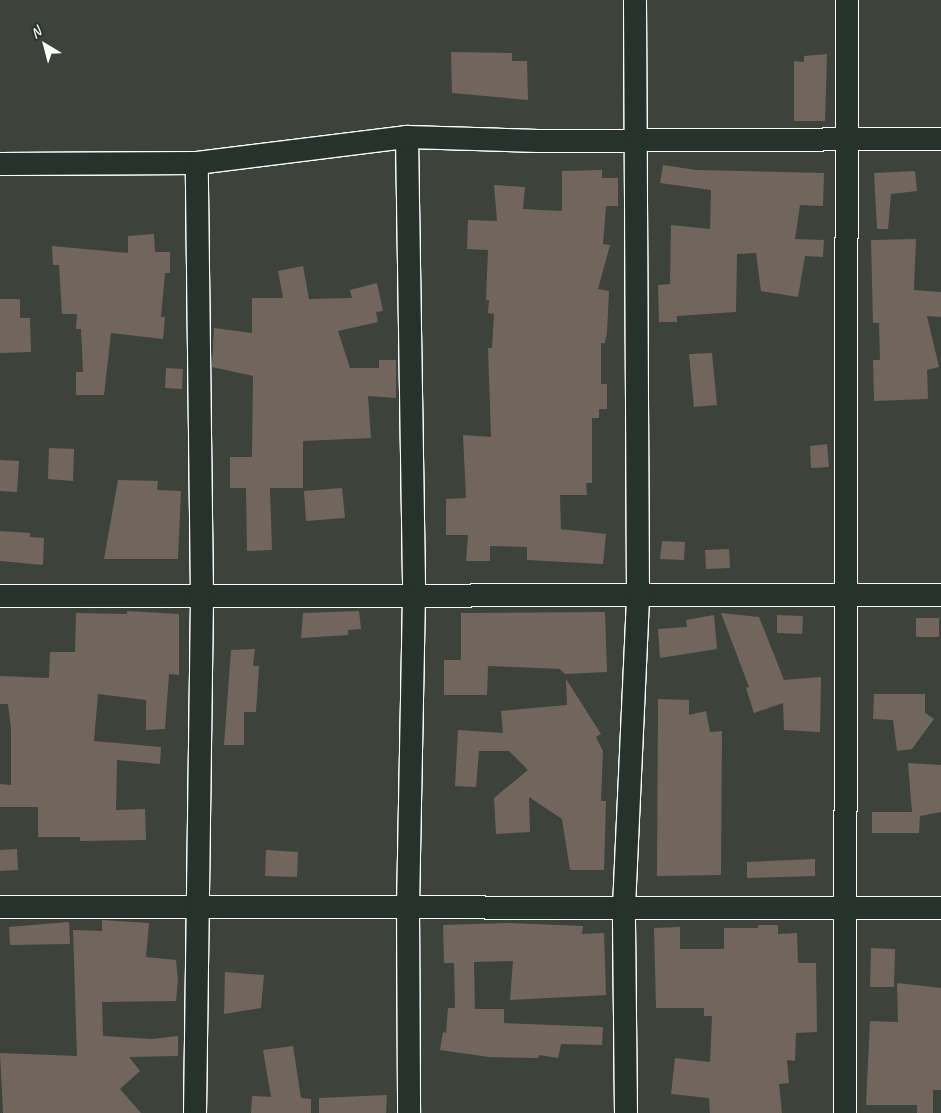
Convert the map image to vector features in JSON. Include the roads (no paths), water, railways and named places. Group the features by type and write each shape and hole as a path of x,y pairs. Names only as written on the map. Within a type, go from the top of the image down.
{"street":[{"path":"626,1113 624,907 638,595 634,141 635,0"},
{"path":"845,1113 846,0"},
{"path":"407,137 414,595 408,907 409,1113"},
{"path":"0,164 197,163 407,137 634,141 941,139"},
{"path":"194,1113 202,596 197,163"},
{"path":"0,596 941,595"},
{"path":"0,907 941,908"}]}
